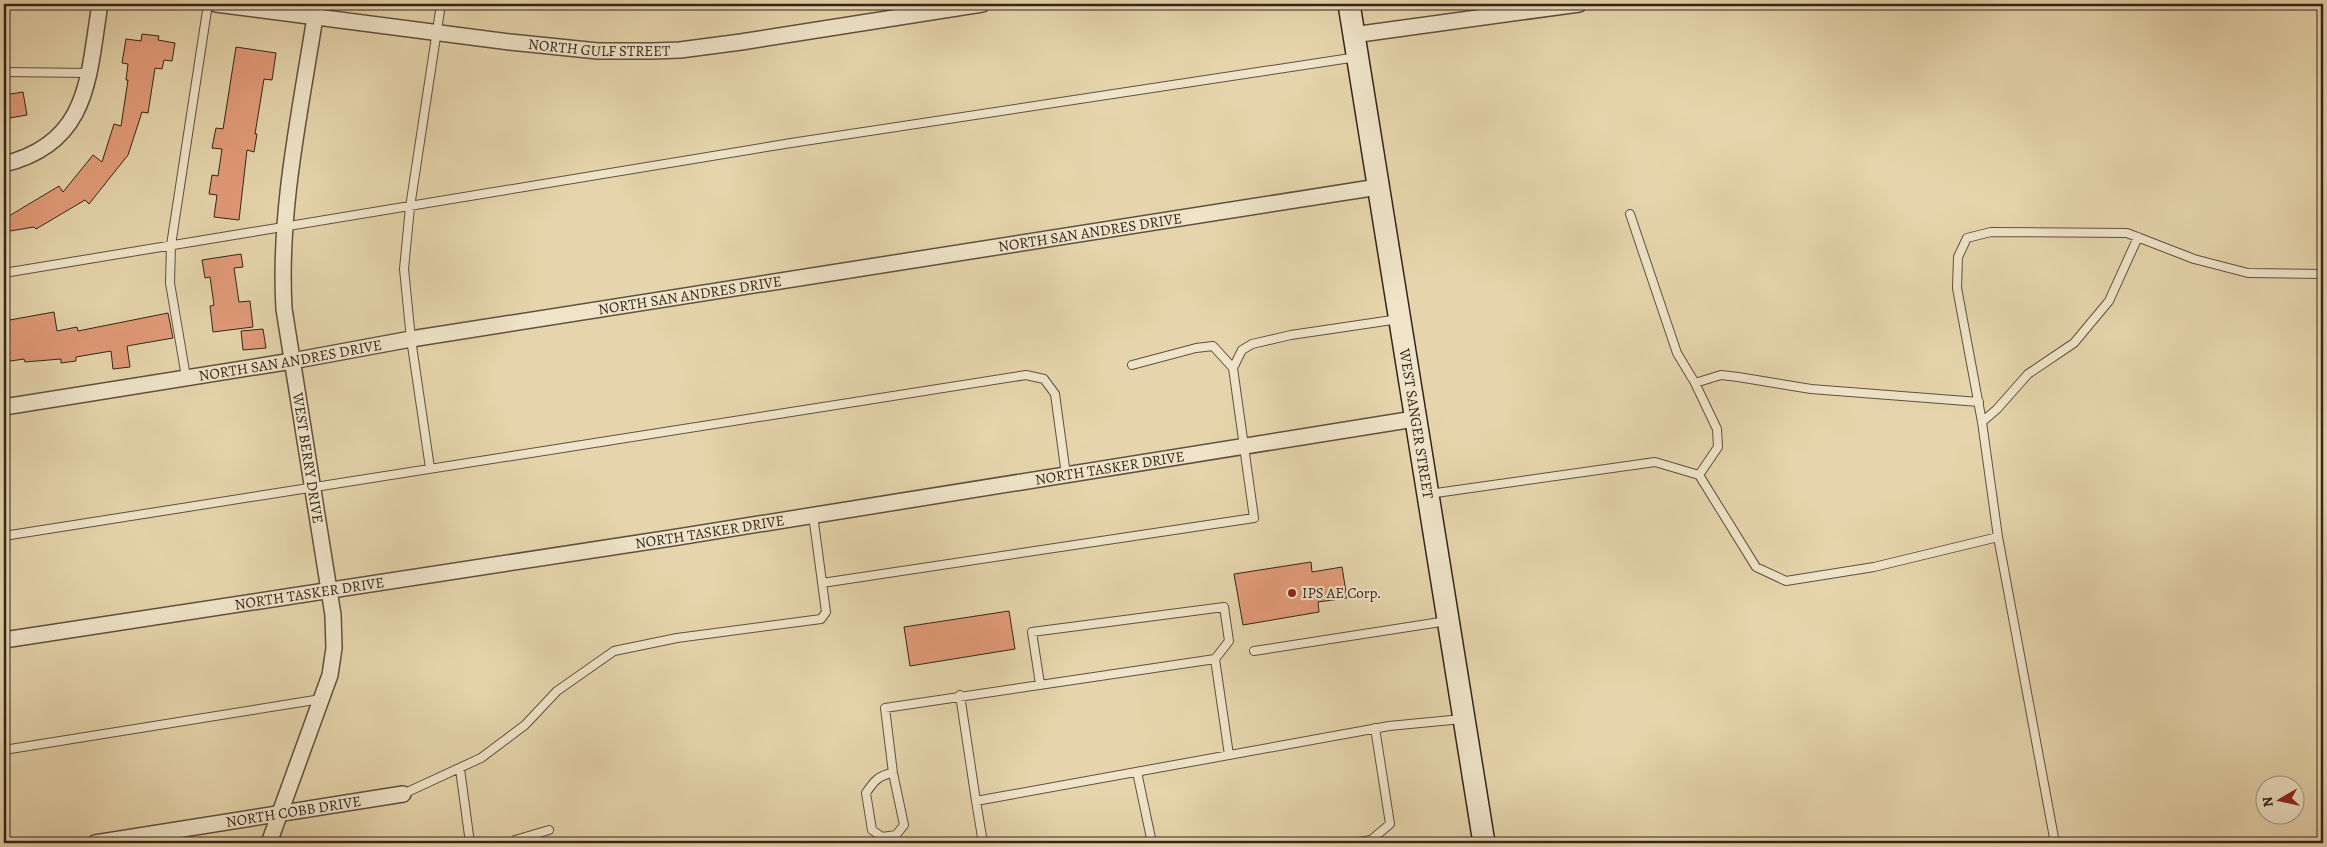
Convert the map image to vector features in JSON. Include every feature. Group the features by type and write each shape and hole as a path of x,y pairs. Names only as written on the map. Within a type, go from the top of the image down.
{"main road":[{"name":"WEST SANGER STREET","path":"1348,4 1484,843"}],"street":[{"path":"4,164 28,157 54,140 68,126 87,88 100,4"},
{"name":"NORTH GULF STREET","path":"216,4 316,10 438,31 598,51 680,50 982,4"},
{"path":"1354,35 1544,6 1579,4"},
{"name":"WEST BERRY DRIVE","path":"269,843 330,675 334,648 334,615 284,309 281,268 284,227 316,10"},
{"name":"NORTH SAN ANDRES DRIVE","path":"4,407 292,361 411,339 1378,187"},
{"name":"NORTH TASKER DRIVE","path":"4,640 813,515 1414,419"},
{"name":"NORTH COBB DRIVE","path":"95,843 403,794"}],"lane":[{"path":"186,378 170,283 171,245 208,4"},
{"path":"430,468 411,339 404,269 410,207 441,4"},
{"path":"4,273 791,144 1357,57"},
{"path":"4,72 89,73"},
{"path":"1630,214 1675,347 1717,429 1718,447 1699,475"},
{"path":"2055,843 1998,537 1979,402 1957,288 1958,257 1968,238 1991,232 2127,233 2194,259 2248,273 2323,274"},
{"path":"1982,422 1997,409 2028,374 2074,343 2108,301 2138,237"},
{"path":"822,583 1254,518 1233,368 1242,350 1252,344 1291,335 1399,318"},
{"path":"1132,365 1196,348 1213,346 1233,368"},
{"path":"4,536 1026,375 1044,379 1055,394 1066,475"},
{"path":"1695,383 1721,376 1738,376 1811,389 1979,402"},
{"path":"1427,494 1655,462 1699,475 1756,567 1786,581 1874,567 1998,537"},
{"path":"403,794 481,758 525,725 557,691 614,651 677,638 821,619 826,612 813,515"},
{"path":"893,773 882,775 873,782 866,793 872,830 882,837 896,835 904,824 893,773 885,708 960,695 1040,684 1215,659 1229,641 1224,607 1032,632 1040,684"},
{"path":"1254,651 1448,621"},
{"path":"1215,659 1229,755"},
{"path":"960,695 983,843"},
{"path":"4,750 321,699"},
{"path":"976,801 1375,728 1464,719"},
{"path":"1352,843 1371,840 1390,824 1375,728"},
{"path":"460,768 470,843"},
{"path":"1137,772 1152,843"},
{"path":"513,843 515,840 549,830"}],"building":[{"path":"142,34 159,36 158,40 175,43 172,61 164,60 162,69 155,68 148,113 142,112 128,155 89,204 85,200 36,229 34,227 4,232 4,219 59,186 63,192 93,155 102,162 114,124 121,126 128,80 126,80 128,64 122,63 126,39 141,41"},
{"path":"236,47 276,53 272,80 264,79 254,152 247,150 239,220 214,217 217,195 209,194 212,175 218,176 222,149 212,148 216,128 223,129"},
{"path":"23,92 27,115 4,119 4,95"},
{"path":"241,254 243,267 234,268 239,302 250,301 253,327 213,332 210,306 214,305 210,277 205,278 202,260"},
{"path":"54,312 57,331 77,327 78,331 168,313 173,338 127,346 130,367 113,369 111,351 76,357 76,361 61,363 61,359 25,362 24,359 4,362 4,321"},
{"path":"263,329 266,348 243,350 241,331"},
{"name":"IPS AE Corp.","path":"1311,562 1312,572 1342,567 1347,598 1318,602 1319,612 1243,625 1234,574"},
{"path":"1009,611 1015,649 910,666 904,627"}],"place":[{"name":"IPS AE Corp.","path":"1292,593"}]}
